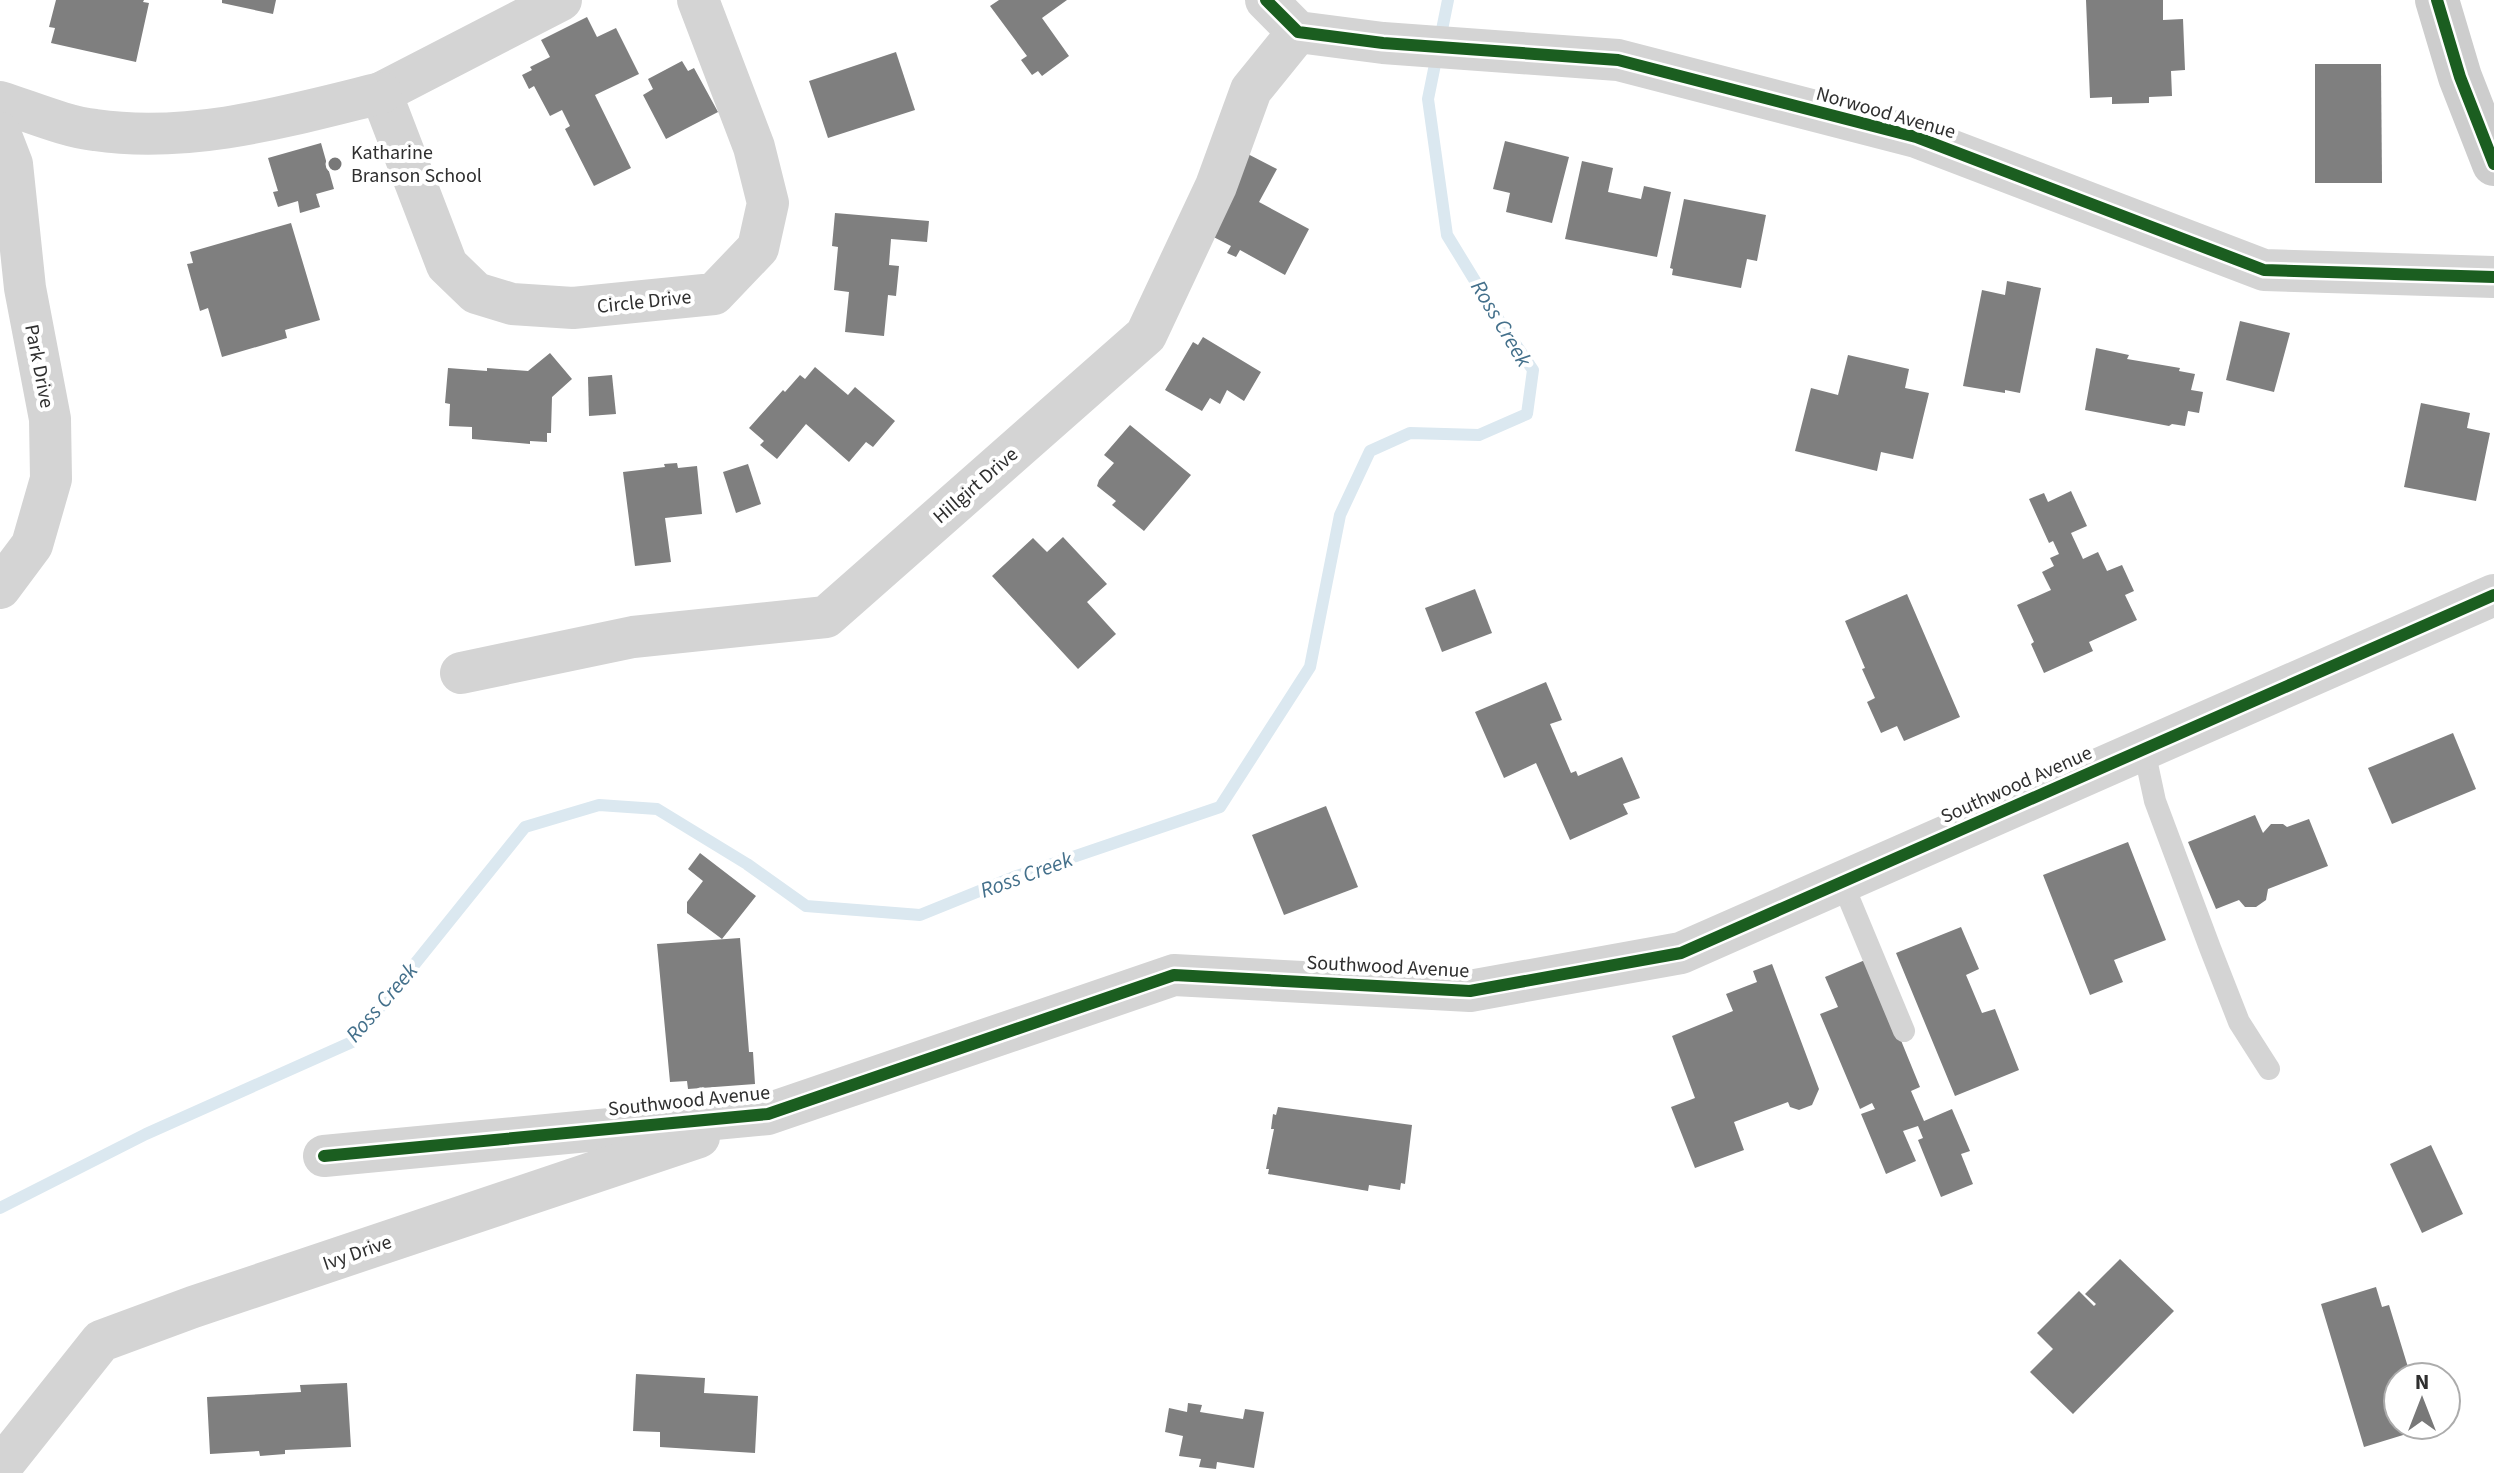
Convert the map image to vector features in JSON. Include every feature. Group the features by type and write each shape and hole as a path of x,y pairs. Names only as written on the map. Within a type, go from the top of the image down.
{"street":[{"path":"0,102 93,130 161,134 260,124 381,93 561,0"},
{"name":"Circle Drive","path":"381,93 447,265 476,293 512,304 573,308 714,294 758,248 768,203 754,147 698,0"},
{"path":"1266,0 1298,32"},
{"path":"2437,0 2460,77 2494,164"},
{"name":"Norwood Avenue","path":"1298,32 1383,43 1618,60 1916,137 2264,270 2494,277"},
{"name":"Hillgirt Drive","path":"461,673 633,637 826,617 1146,335 1216,186 1251,90 1298,32"},
{"name":"Park Drive","path":"0,133 12,164 13,289 50,419 51,479 32,545 0,588"},
{"name":"Southwood Avenue","path":"324,1156 768,1114 1174,975 1470,991 1681,953 2494,595"},
{"name":"Ivy Drive","path":"0,1468 101,1341 193,1307 768,1114"}],"lane":[{"path":"2144,750 2155,801 2210,948 2239,1022 2269,1069"},
{"path":"1842,882 1904,1031"}],"building":[{"path":"56,0 144,0 149,3 136,62 51,43 55,28 49,27"},
{"path":"222,0 276,0 273,14 222,3"},
{"path":"999,0 1067,0 1042,18 1069,56 1042,76 1038,71 1032,75 1021,60 1027,56 990,6"},
{"path":"2086,0 2163,0 2163,20 2183,19 2185,70 2171,71 2172,96 2149,97 2149,103 2112,104 2112,97 2090,98"},
{"path":"587,17 597,37 616,28 639,74 595,95 631,168 594,186 565,129 570,126 562,110 550,116 534,86 529,89 522,75 532,70 530,67 550,57 541,40"},
{"path":"896,52 915,110 828,138 809,81"},
{"path":"682,61 688,71 694,68 718,112 666,139 643,95 653,89 648,79"},
{"path":"2315,64 2381,64 2382,183 2315,183"},
{"path":"1505,141 1569,157 1552,223 1506,212 1510,193 1493,189"},
{"path":"321,143 334,189 316,194 320,207 300,213 298,201 278,207 273,192 278,191 268,158"},
{"path":"1242,151 1277,169 1259,202 1309,229 1285,275 1240,250 1236,257 1227,253 1231,246 1200,230"},
{"path":"1582,161 1613,168 1608,192 1641,199 1644,186 1671,192 1657,257 1565,239"},
{"path":"1684,199 1766,215 1757,261 1747,259 1741,288 1672,275 1673,269 1670,268"},
{"path":"835,213 929,221 927,242 891,239 889,265 899,266 896,296 888,295 884,336 845,332 849,292 834,290 838,247 832,246"},
{"path":"291,223 320,320 285,330 287,338 222,357 208,308 200,311 187,264 193,263 190,252"},
{"path":"2007,281 2041,288 2020,393 1963,386 1982,290 2005,295"},
{"path":"2240,321 2290,333 2274,392 2226,380"},
{"path":"1203,337 1261,372 1244,401 1227,390 1220,404 1210,398 1202,411 1165,390 1193,342 1198,345"},
{"path":"2096,348 2129,355 2127,359 2180,368 2179,371 2195,374 2191,390 2203,392 2199,413 2188,411 2185,426 2169,426 2085,410"},
{"path":"550,353 572,379 552,397 551,433 547,433 547,442 530,441 530,444 472,439 472,427 449,426 450,404 445,403 448,368 528,371"},
{"path":"1848,355 1909,369 1905,388 1929,393 1913,459 1881,452 1877,471 1795,451 1811,388 1838,395"},
{"path":"815,367 848,395 855,387 895,421 873,447 866,442 849,462 806,424 777,459 760,445 764,441 749,428 783,390 785,392 800,375 805,379"},
{"path":"612,375 616,414 589,416 588,377"},
{"path":"2421,403 2470,413 2467,428 2490,433 2476,501 2404,487"},
{"path":"1130,425 1191,475 1144,531 1112,505 1116,501 1097,486 1114,463 1104,455"},
{"path":"677,463 678,468 697,466 702,514 665,518 671,562 635,566 623,472"},
{"path":"748,464 761,504 736,513 723,472"},
{"path":"2071,491 2087,526 2071,533 2083,559 2098,552 2107,571 2122,565 2134,591 2125,595 2137,620 2089,642 2093,651 2044,673 2017,605 2051,590 2042,572 2054,566 2050,558 2059,554 2053,541 2049,543 2029,499 2044,493 2048,502"},
{"path":"1063,537 1107,584 1087,602 1116,634 1078,669 992,576 1033,538 1047,552"},
{"path":"1475,589 1492,633 1442,652 1425,608"},
{"path":"1907,594 1960,717 1904,741 1897,726 1881,733 1867,702 1875,698 1845,621"},
{"path":"1546,682 1562,720 1550,724 1571,773 1576,771 1578,776 1622,757 1640,798 1623,804 1628,814 1570,840 1536,763 1504,778 1475,712"},
{"path":"2453,733 2476,789 2392,824 2368,768"},
{"path":"1326,806 1358,887 1284,915 1252,835"},
{"path":"2255,815 2263,833 2271,824 2287,827 2309,819 2328,866 2268,889 2266,900 2256,907 2245,907 2239,900 2216,909 2188,842"},
{"path":"2128,842 2166,940 2114,960 2123,982 2090,995 2043,875"},
{"path":"700,853 756,896 722,939 687,913 687,902 703,881 688,869"},
{"path":"1961,927 1979,969 1966,975 1982,1013 1995,1009 2019,1070 1955,1096 1896,953"},
{"path":"740,938 749,1052 753,1052 755,1084 688,1089 687,1081 670,1082 657,944"},
{"path":"1865,960 1920,1087 1911,1091 1924,1121 1952,1109 1970,1151 1961,1154 1973,1184 1941,1197 1918,1140 1923,1138 1918,1126 1903,1131 1916,1161 1886,1174 1861,1114 1875,1109 1872,1103 1860,1109 1820,1014 1838,1007 1825,977"},
{"path":"1772,964 1819,1089 1812,1105 1799,1110 1790,1107 1788,1102 1734,1122 1744,1150 1695,1168 1671,1107 1695,1098 1672,1036 1733,1011 1726,994 1757,982 1753,971"},
{"path":"1278,1107 1412,1125 1405,1184 1401,1183 1400,1190 1369,1185 1368,1191 1268,1174 1269,1169 1266,1169 1274,1129 1271,1129 1273,1114 1276,1115"},
{"path":"2431,1145 2463,1214 2422,1233 2390,1164"},
{"path":"2120,1259 2174,1311 2073,1414 2030,1372 2053,1349 2037,1333 2079,1291 2094,1306 2096,1304 2085,1294"},
{"path":"2376,1287 2382,1307 2389,1305 2406,1361 2382,1361 2384,1441 2364,1447 2321,1304"},
{"path":"636,1374 705,1378 704,1393 758,1396 755,1453 660,1447 660,1432 633,1431"},
{"path":"347,1383 351,1447 285,1450 285,1454 260,1456 259,1451 210,1454 207,1397 301,1392 300,1385"},
{"path":"1188,1403 1202,1405 1200,1412 1243,1419 1245,1409 1264,1412 1254,1468 1217,1462 1216,1469 1199,1467 1201,1459 1179,1456 1183,1436 1165,1432 1169,1408 1187,1412"}],"waterway":[{"name":"Ross Creek","path":"0,1208 146,1134 352,1042 525,827 599,805 657,809 747,864 806,906 920,915 1014,877 1220,807 1310,667 1340,515 1370,451 1410,433 1479,435 1527,414 1533,370 1447,235 1428,99 1448,0"}],"cycle path":[{"path":"1266,0 1298,32 1383,43 1618,60 1916,137 2264,270 2494,277"},
{"path":"2437,0 2460,77 2494,164"},
{"path":"324,1156 768,1114 1174,975 1470,991 1681,953 2494,595"}],"place":[{"name":"Katharine Branson School","path":"335,164"}]}
